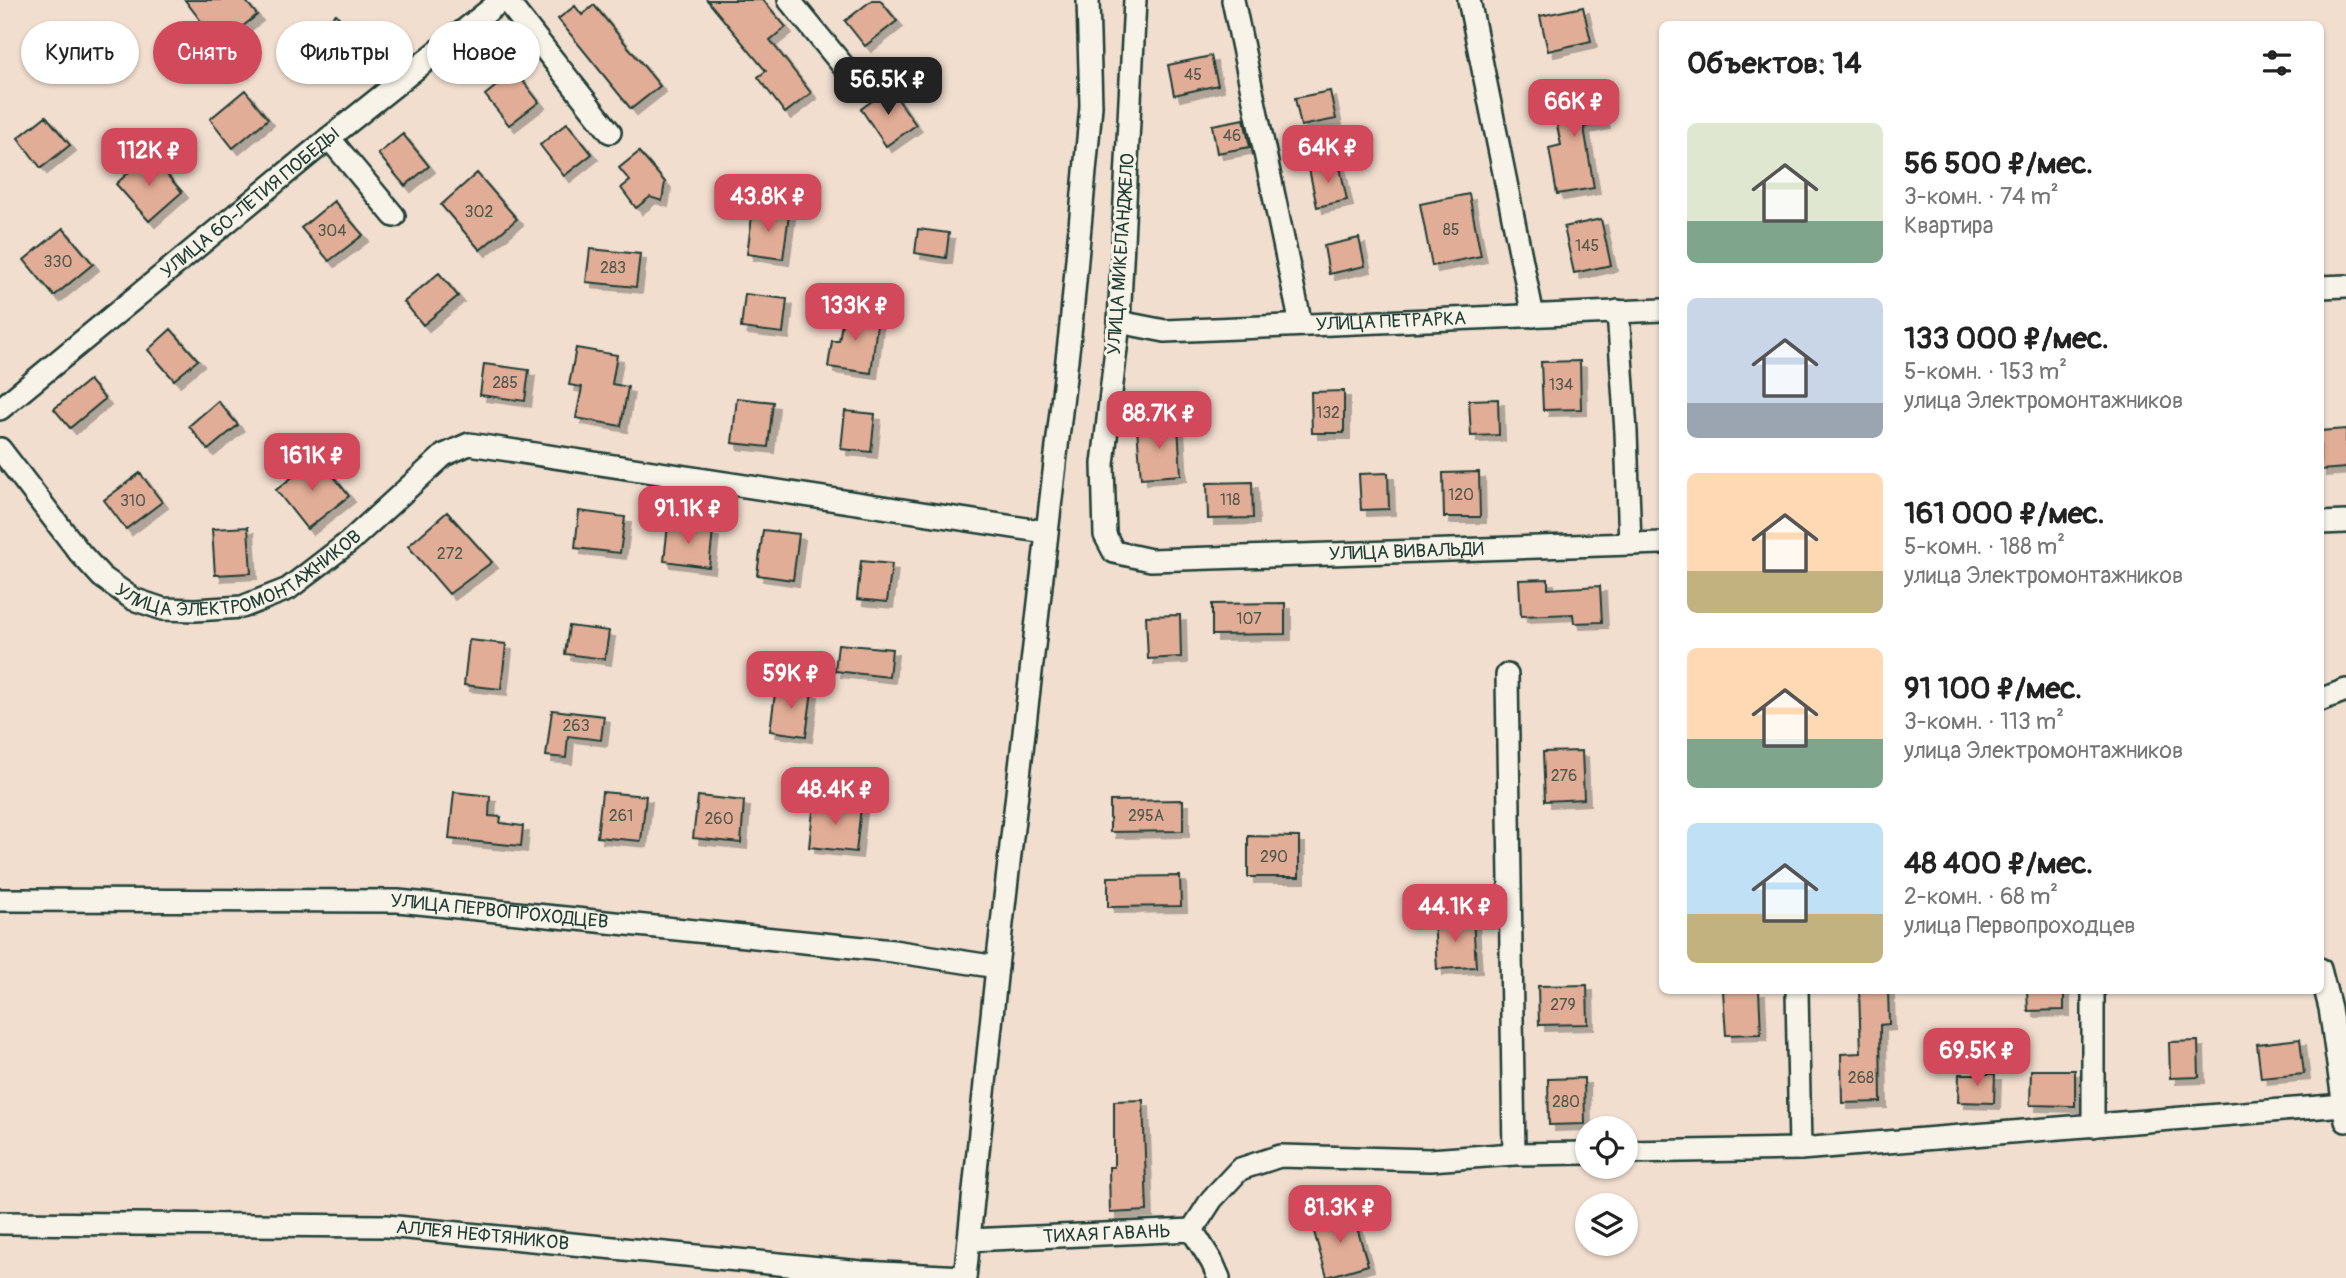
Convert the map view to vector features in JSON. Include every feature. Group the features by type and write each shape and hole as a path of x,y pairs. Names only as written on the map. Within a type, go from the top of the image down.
{"street":[{"path":"504,0 610,132"},
{"name":"УЛИЦА 60-ЛЕТИЯ ПОБЕДЫ","path":"0,409 329,138 504,0"},
{"path":"789,0 845,68"},
{"path":"965,1277 997,967 1071,325 1091,106 1088,0"},
{"name":"УЛИЦА МИКЕЛАНДЖЕЛО","path":"1135,0 1119,322 1103,464 1105,535 1114,552 1151,560"},
{"path":"1233,0 1301,325"},
{"path":"1469,0 1533,316"},
{"path":"329,138 394,216"},
{"path":"2324,287 2346,286"},
{"name":"УЛИЦА ПЕТРАРКА","path":"1119,322 1165,331 1659,310"},
{"path":"1618,311 1630,544"},
{"name":"УЛИЦА ЭЛЕКТРОМОНТАЖНИКОВ","path":"0,449 102,578 133,599 163,609 242,607 288,589 349,542 444,455 470,444 1046,532"},
{"path":"2324,523 2346,522"},
{"name":"УЛИЦА ВИВАЛЬДИ","path":"1151,560 1659,543"},
{"path":"1507,675 1514,1154"},
{"path":"2324,698 2346,690"},
{"name":"УЛИЦА ПЕРВОПРОХОДЦЕВ","path":"0,900 398,901 893,951 997,967"},
{"path":"1638,1152 1800,1149 2093,1126 2345,1113 2330,1008 2324,985"},
{"path":"1797,994 1800,1149"},
{"path":"2093,994 2093,1126"},
{"path":"1192,1230 1212,1199 1240,1169 1280,1156 1430,1160 1575,1153"},
{"name":"АЛЛЕЯ НЕФТЯНИКОВ","path":"0,1223 386,1226 861,1272 965,1277"},
{"name":"ТИХАЯ ГАВАНЬ","path":"969,1240 1192,1230 1219,1278"}],"building":[{"path":"185,0 245,0 257,15 249,21 201,21"},
{"path":"707,0 763,0 786,27 770,40 811,93 785,113 758,77 766,71"},
{"path":"872,0 880,0 897,21 865,46 845,21"},
{"path":"594,5 660,86 631,109 558,19 575,6 582,15"},
{"path":"1583,7 1591,41 1548,51 1540,16"},
{"path":"336,14 342,21 327,21"},
{"path":"1211,56 1218,85 1174,95 1168,65"},
{"path":"499,84 525,84 539,102 509,125 485,95"},
{"path":"1596,86 1604,123 1584,127 1594,188 1557,194 1549,148 1561,145 1551,96"},
{"path":"890,88 916,125 886,146 861,109"},
{"path":"245,90 268,119 233,148 210,119"},
{"path":"1330,91 1336,119 1301,126 1295,98"},
{"path":"46,116 70,145 41,168 18,138"},
{"path":"1244,119 1250,147 1217,153 1212,125"},
{"path":"567,123 592,154 564,176 540,145"},
{"path":"403,134 429,166 405,186 378,154"},
{"path":"639,152 665,182 662,201 650,197 636,208 621,188 630,181 619,168"},
{"path":"149,154 182,192 149,221 116,184"},
{"path":"1339,163 1347,200 1317,207 1309,169"},
{"path":"477,173 517,219 480,250 441,205"},
{"path":"1469,194 1481,256 1432,266 1420,204"},
{"path":"334,201 363,235 329,261 301,228"},
{"path":"753,209 789,214 783,259 747,254"},
{"path":"1601,219 1611,265 1574,273 1564,227"},
{"path":"63,228 93,264 54,296 24,260"},
{"path":"918,229 949,233 946,258 915,253"},
{"path":"1359,238 1365,266 1329,274 1324,246"},
{"path":"590,249 640,254 636,287 586,282"},
{"path":"439,273 458,296 423,325 404,302"},
{"path":"745,294 787,299 783,333 741,328"},
{"path":"844,311 878,316 871,373 828,367 832,341 839,341"},
{"path":"171,329 198,360 174,380 148,350"},
{"path":"576,348 617,355 612,384 628,387 621,426 576,418 582,387 569,385"},
{"path":"1580,361 1581,409 1543,410 1541,362"},
{"path":"484,364 529,370 525,401 480,395"},
{"path":"89,380 105,399 70,428 54,409"},
{"path":"1344,391 1344,433 1312,433 1311,392"},
{"path":"737,398 773,402 768,447 732,443"},
{"path":"1498,399 1499,435 1471,436 1469,400"},
{"path":"218,401 238,425 208,450 189,426"},
{"path":"845,411 875,414 871,452 841,449"},
{"path":"1178,425 1181,475 1141,478 1137,428"},
{"path":"2346,429 2346,468 2324,470 2324,431"},
{"path":"318,457 349,496 307,529 276,490"},
{"path":"1479,472 1480,517 1444,517 1443,473"},
{"path":"140,473 162,502 126,529 104,500"},
{"path":"1388,473 1389,509 1361,510 1359,474"},
{"path":"1252,482 1253,518 1208,519 1207,483"},
{"path":"579,511 625,517 620,553 575,548"},
{"path":"447,512 492,562 449,594 408,546"},
{"path":"668,525 713,531 709,567 664,561"},
{"path":"248,527 251,573 215,575 212,529"},
{"path":"763,530 799,534 793,580 757,575"},
{"path":"861,561 892,564 887,602 857,599"},
{"path":"1548,579 1548,589 1600,586 1602,622 1574,623 1573,614 1521,616 1519,580"},
{"path":"1285,603 1285,634 1212,635 1212,604"},
{"path":"1180,615 1181,657 1148,659 1146,616"},
{"path":"569,626 609,631 605,659 565,654"},
{"path":"469,640 506,644 501,689 464,685"},
{"path":"838,644 892,649 889,677 835,671"},
{"path":"776,686 812,691 806,736 770,731"},
{"path":"552,710 604,716 601,740 568,736 566,758 546,756"},
{"path":"1582,751 1584,799 1545,801 1543,752"},
{"path":"454,792 490,796 489,816 501,817 500,823 523,826 521,846 449,839"},
{"path":"602,792 646,796 641,841 597,837"},
{"path":"698,796 744,801 741,843 693,838"},
{"path":"1183,800 1183,831 1110,832 1110,801"},
{"path":"814,802 861,807 856,852 809,847"},
{"path":"1248,836 1299,837 1299,877 1248,877"},
{"path":"1180,876 1181,906 1108,907 1108,877"},
{"path":"1473,918 1476,967 1437,969 1434,920"},
{"path":"1587,985 1588,1024 1539,1025 1538,986"},
{"path":"1723,994 1759,994 1761,1034 1726,1035"},
{"path":"1859,994 1888,994 1889,1024 1880,1025 1881,1102 1842,1103 1841,1054 1861,1053"},
{"path":"2027,994 2064,994 2064,1010 2028,1011"},
{"path":"2300,1039 2304,1074 2261,1078 2257,1044"},
{"path":"2198,1041 2199,1077 2170,1078 2169,1042"},
{"path":"2031,1070 2075,1070 2075,1106 2030,1105"},
{"path":"1959,1074 1995,1074 1994,1103 1958,1102"},
{"path":"1584,1078 1585,1116 1575,1116 1575,1124 1549,1125 1548,1079"},
{"path":"1143,1100 1147,1211 1110,1213 1109,1167 1114,1167 1114,1101"},
{"path":"1353,1214 1368,1265 1327,1277 1312,1225"}]}
